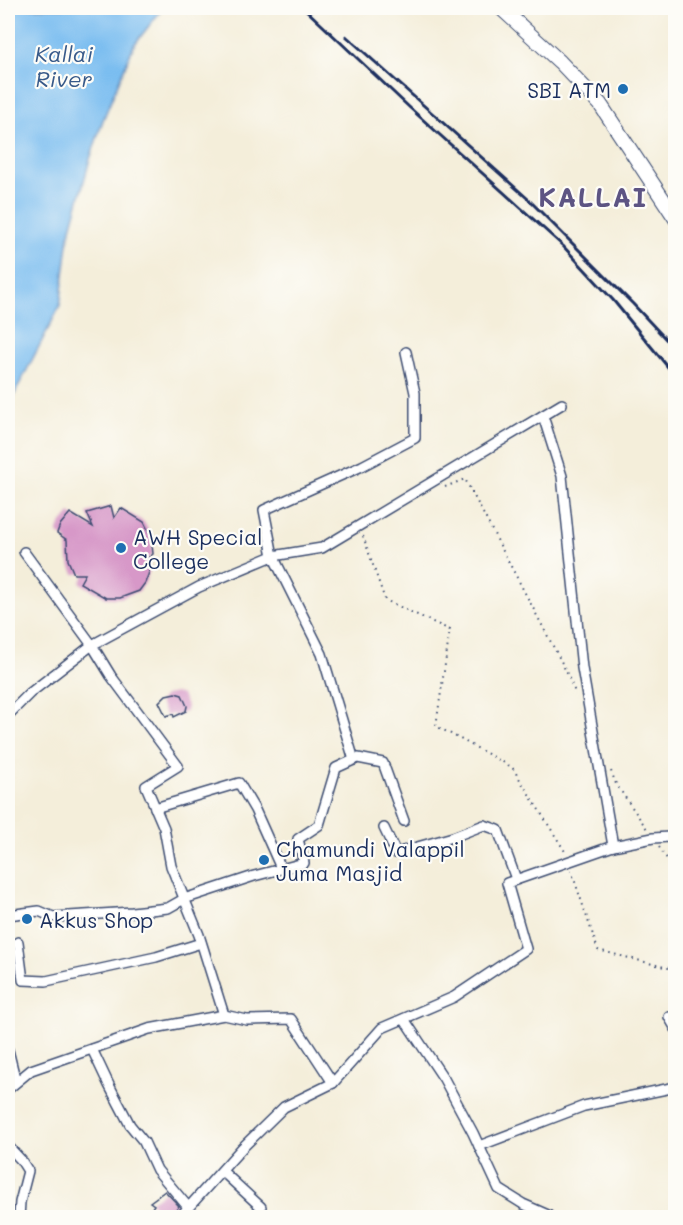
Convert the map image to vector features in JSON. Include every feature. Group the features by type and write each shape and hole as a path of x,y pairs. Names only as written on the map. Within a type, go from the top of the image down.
{"main road":[{"path":"501,8 560,62 600,104 675,219"}],"street":[{"path":"354,760 322,654 273,556 264,510 362,466 415,438 415,393 406,352"},
{"path":"8,715 30,693 92,645 199,587 273,556 322,548 562,404"},
{"path":"543,416 562,476 582,668 613,846"},
{"path":"24,552 92,645 111,676 178,766 146,786 164,828 171,866 201,943 224,1015"},
{"path":"8,915 39,910 52,917 168,908 184,899 254,876 304,863 298,839 319,825 336,768 358,758 383,763 404,821"},
{"path":"155,807 239,783 255,810 281,868"},
{"path":"384,828 396,853 453,837 484,825 498,830 516,879"},
{"path":"179,1218 242,1148 284,1107 333,1083 382,1028 454,997 526,949 507,883 613,846 653,838 669,837 675,841"},
{"path":"18,942 23,980 46,981 156,957 201,943"},
{"path":"8,1089 31,1070 149,1029 224,1015 247,1020 291,1019 333,1083"},
{"path":"669,1017 675,1029"},
{"path":"404,1019 444,1079 479,1146 498,1189 548,1215 549,1218"},
{"path":"92,1049 130,1125 144,1142 157,1170 188,1208"},
{"path":"8,1050 16,1082"},
{"path":"479,1146 584,1106 675,1087"},
{"path":"8,1146 28,1171 20,1202 19,1218"},
{"path":"222,1171 261,1207"}],"path":[{"path":"443,487 465,479 564,665 578,697"},
{"path":"361,530 385,600 450,630 436,726 512,767 566,852"},
{"path":"607,762 616,784 675,872"},
{"path":"569,863 597,950 675,970"}],"water":[{"name":"Kallai River","path":"8,8 163,8 134,45 103,120 69,236 60,306 16,391 8,413"}],"building":[{"path":"111,506 114,518 121,508 144,522 151,536 153,554 148,558 150,569 139,591 120,598 106,598 80,583 85,574 74,574 68,560 67,540 57,533 60,525 70,513 93,527 87,513"},
{"path":"175,693 182,695 187,706 186,711 174,717 173,714 166,716 159,702 166,695"},
{"path":"165,1191 179,1206 170,1218 155,1218 150,1211 154,1205 150,1202"}],"railway":[{"path":"304,8 410,108 563,246 613,300 676,377"},
{"path":"346,36 527,198 676,350"}],"place":[{"name":"SBI ATM","path":"623,89"},
{"name":"AWH Special College","path":"121,548"},
{"name":"Chamundi Valappil Juma Masjid","path":"264,860"},
{"name":"Akkus Shop","path":"27,919"}],"district":[{"name":"KALLAI","path":"593,196"}]}
